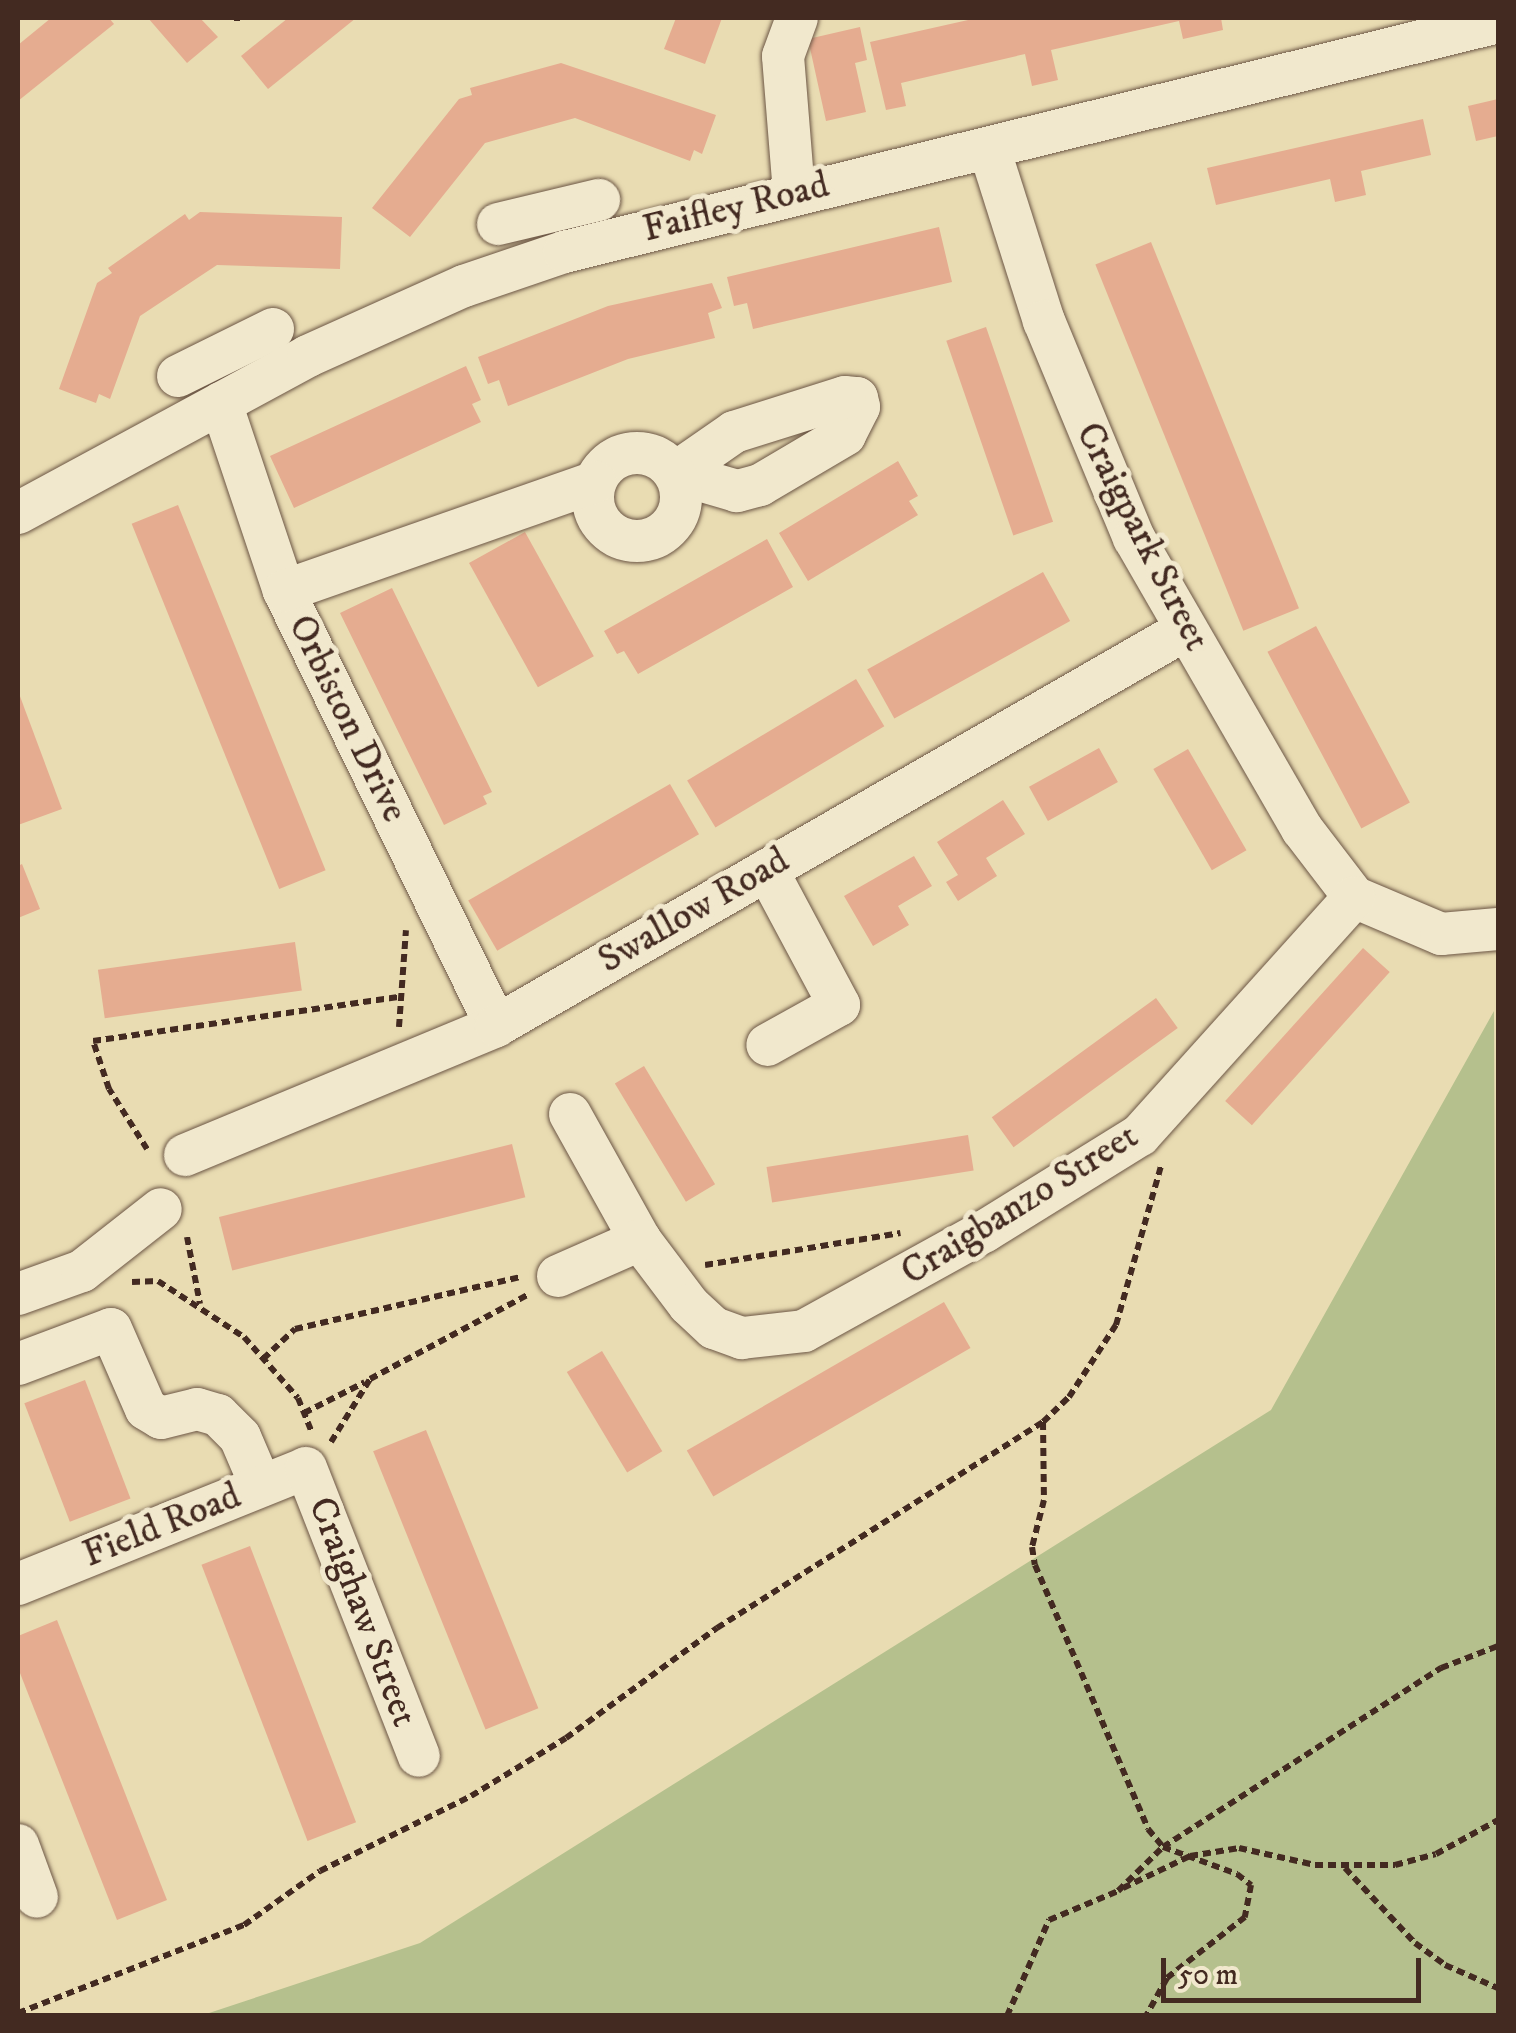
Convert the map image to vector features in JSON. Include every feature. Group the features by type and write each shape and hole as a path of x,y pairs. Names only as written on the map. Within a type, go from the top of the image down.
{"street":[{"path":"794,193 783,56 796,18"},
{"name":"Faifley Road","path":"18,513 231,398 464,286 564,252 1498,22"},
{"name":"Craigpark Street","path":"989,148 1088,437 1185,630 1302,828 1354,897"},
{"path":"498,224 599,200"},
{"path":"553,211 564,252"},
{"path":"178,376 272,329"},
{"name":"Orbiston Drive","path":"221,355 284,591 496,1026"},
{"path":"284,591 595,482 626,454 654,455 675,473 678,515 645,541 630,541 604,526 592,498 595,482"},
{"name":"Swallow Road","path":"171,1160 496,1026 1185,630"},
{"path":"767,870 839,1005 767,1045"},
{"path":"1354,897 1442,934 1498,929"},
{"name":"Craigbanzo Street","path":"570,1114 652,1256 714,1328 742,1338 804,1331 1110,1157 1165,1110 1354,897"},
{"path":"18,1294 82,1271 172,1214"},
{"path":"558,1276 652,1256"},
{"path":"18,1364 111,1329 146,1409 161,1418 197,1409 218,1415 240,1437 261,1486"},
{"name":"Field Road","path":"18,1584 314,1463"},
{"name":"Craighaw Street","path":"314,1463 418,1756"},
{"path":"18,1845 37,1897"}],"path":[{"path":"414,856 398,1025 414,1060"},
{"path":"171,1160 109,1089 93,1041 400,997"},
{"path":"18,2012 244,1925 320,1871 471,1796 566,1738 717,1628 1042,1422 1069,1397 1116,1325 1158,1182 1165,1110"},
{"path":"172,1214 200,1304"},
{"path":"652,1256 910,1231"},
{"path":"263,1359 296,1329 502,1278 558,1276"},
{"path":"304,1412 558,1276"},
{"path":"122,1283 158,1280 200,1304 263,1359 304,1412 314,1463"},
{"path":"314,1463 370,1379"},
{"path":"1042,1422 1044,1500 1032,1547 1042,1583 1148,1829 1163,1847 1237,1874 1251,1886 1252,1901 1245,1917 1167,1978 1146,2016"},
{"path":"1118,1891 1163,1847 1441,1668 1498,1646"},
{"path":"1007,2016 1049,1920 1190,1856 1239,1848 1345,1867 1436,1854 1498,1820"},
{"path":"1345,1867 1415,1944 1444,1965 1498,1988"}],"green space":[{"path":"1494,1011 1498,2015 203,2015 420,1943 1271,1410"}],"building":[{"path":"51,18 109,18 114,24 18,101 18,45"},
{"path":"148,18 200,18 218,37 187,63"},
{"path":"288,18 356,18 268,89 241,56"},
{"path":"676,18 722,18 705,64 664,49"},
{"path":"977,18 1221,18 1223,30 1183,39 1179,21 1051,50 1058,80 1032,86 1025,54 901,83 906,106 886,110 870,42"},
{"path":"860,27 867,60 855,63 866,112 826,121 808,39"},
{"path":"561,63 716,115 702,154 694,150 690,161 575,118 485,143 410,237 372,208 459,99 472,95 470,88"},
{"path":"1498,99 1498,136 1476,141 1468,106"},
{"path":"1423,119 1431,155 1361,171 1366,195 1335,202 1330,179 1216,205 1207,168"},
{"path":"200,212 342,217 340,269 217,265 140,316 110,399 99,394 96,403 59,389 97,283 112,273 108,268 185,214 189,220"},
{"path":"939,227 952,282 753,329 747,303 734,306 727,277"},
{"path":"1151,242 1299,608 1243,631 1095,264"},
{"path":"712,283 722,308 708,313 715,338 628,359 508,406 499,380 488,384 478,357 608,306"},
{"path":"986,327 1053,522 1013,535 946,341"},
{"path":"466,366 481,400 472,404 481,422 294,508 270,456"},
{"path":"898,461 918,496 909,501 918,515 808,581 779,533"},
{"path":"178,505 326,870 279,889 132,524"},
{"path":"525,532 594,656 538,687 469,563"},
{"path":"767,539 793,587 638,674 624,651 617,654 604,631"},
{"path":"1043,572 1070,621 894,718 867,669"},
{"path":"392,588 492,792 483,796 487,804 444,825 340,613"},
{"path":"1316,626 1410,803 1361,828 1267,652"},
{"path":"856,679 884,726 715,828 687,780"},
{"path":"18,691 62,809 18,825"},
{"path":"1099,748 1118,782 1048,821 1029,787"},
{"path":"1188,749 1246,850 1212,870 1153,769"},
{"path":"670,784 699,834 497,951 468,900"},
{"path":"1003,800 1025,834 986,858 997,876 958,901 946,882 958,875 937,842"},
{"path":"914,856 932,886 898,906 909,925 873,946 844,896"},
{"path":"22,864 40,909 18,918 18,866"},
{"path":"295,942 302,991 105,1018 98,970"},
{"path":"1363,948 1390,972 1252,1125 1225,1101"},
{"path":"1156,998 1178,1028 1014,1147 992,1117"},
{"path":"644,1066 715,1184 686,1202 615,1084"},
{"path":"968,1135 974,1171 772,1202 767,1167"},
{"path":"512,1144 525,1197 232,1270 219,1217"},
{"path":"944,1302 970,1348 713,1496 687,1451"},
{"path":"602,1351 662,1451 627,1472 567,1372"},
{"path":"85,1380 131,1499 70,1522 24,1403"},
{"path":"426,1430 538,1708 486,1730 373,1451"},
{"path":"250,1546 356,1822 308,1841 201,1565"},
{"path":"57,1620 167,1900 117,1920 18,1668 18,1636"}]}
